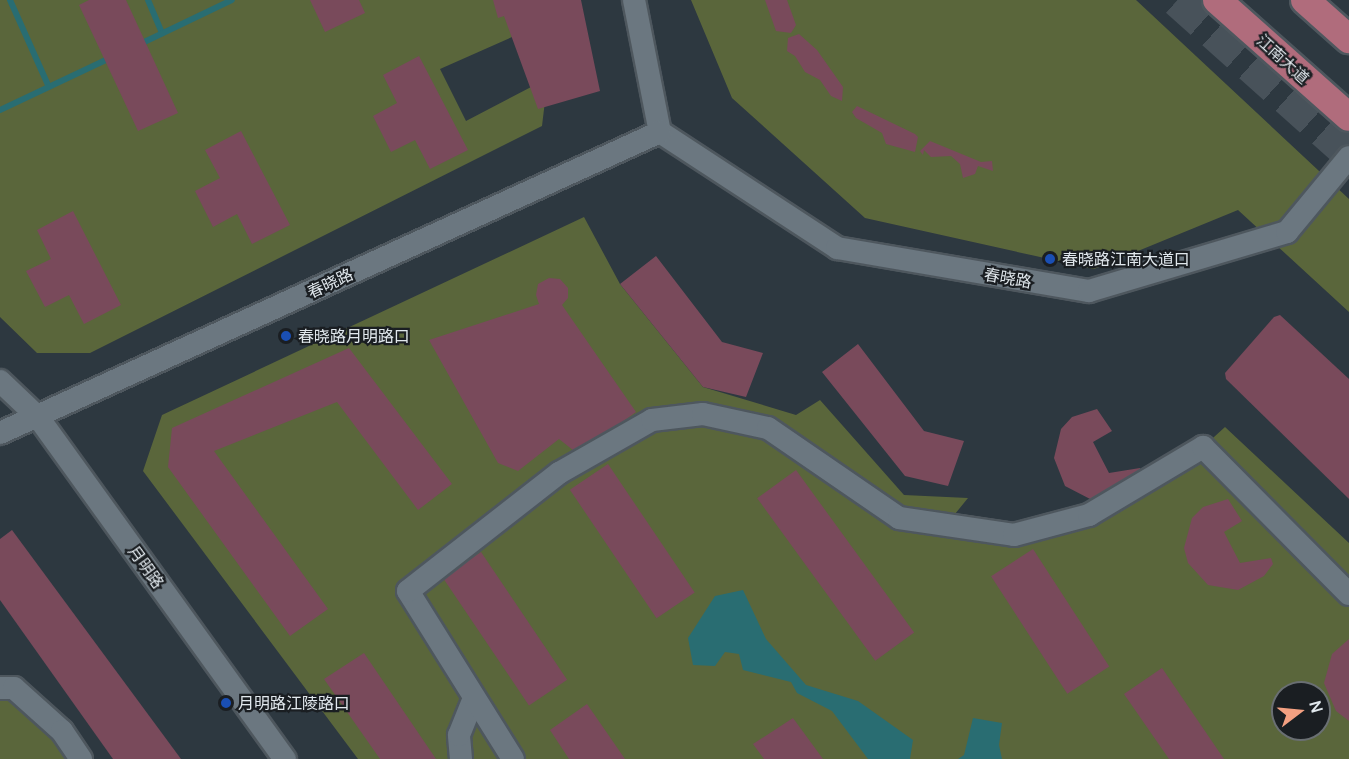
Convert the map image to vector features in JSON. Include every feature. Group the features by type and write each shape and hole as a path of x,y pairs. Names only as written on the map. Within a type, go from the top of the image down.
{"main road":[{"name":"江南大道","path":"1217,0 1349,117"},
{"path":"1305,0 1349,39"}],"street":[{"path":"634,0 660,132"},
{"name":"春晓路","path":"0,433 660,132 837,248 1089,291 1287,232 1349,157"},
{"name":"月明路","path":"0,381 38,417 285,759"},
{"path":"513,759 473,700 408,591 559,473 652,420 703,414 768,428 899,518 1014,535 1089,515 1203,447 1349,594"},
{"path":"0,688 14,688 62,731 81,759"},
{"path":"461,759 459,735 473,700"}],"green space":[{"path":"0,0 504,0 512,37 440,69 466,121 533,86 545,101 542,126 90,353 37,353 0,317"},
{"path":"691,0 1136,0 1349,199 1349,312 1238,210 1094,269 865,218 732,98"},
{"path":"584,217 620,284 703,387 796,415 820,400 904,495 968,498 946,525 1014,535 1089,515 1203,447 1225,427 1349,543 1349,759 358,759 143,471 162,415"},
{"path":"0,688 81,759 0,759"}],"water":[{"path":"743,590 766,639 806,685 858,701 913,740 910,759 868,759 832,711 797,693 791,682 743,670 739,654 725,652 715,666 693,665 688,638 715,596"},
{"path":"973,718 1002,723 999,745 1002,759 958,759 964,755"}],"building":[{"path":"89,0 126,0 178,113 138,131 79,5"},
{"path":"310,0 359,0 365,13 325,32"},
{"path":"493,0 581,0 600,91 538,109 504,16 498,18"},
{"path":"765,0 787,0 796,25 791,33 776,31"},
{"path":"799,34 817,50 843,87 842,101 831,96 820,80 805,72 795,56 787,51 788,38"},
{"path":"419,56 468,150 430,169 415,140 391,152 373,116 397,103 383,75"},
{"path":"857,106 915,134 918,137 915,152 886,144 882,133 856,118 852,112"},
{"path":"241,131 290,225 252,244 237,214 213,227 195,191 220,178 205,150"},
{"path":"930,141 981,162 992,161 993,171 978,166 975,174 963,178 960,164 951,156 931,157 924,150 923,155 920,151"},
{"path":"73,211 121,305 84,324 69,295 45,307 26,271 51,259 37,230"},
{"path":"656,256 722,342 763,353 746,397 703,387 620,284"},
{"path":"549,278 560,279 568,288 568,298 562,305 636,412 578,454 559,439 518,471 498,463 429,340 539,304 536,295 538,284"},
{"path":"1280,315 1349,379 1349,499 1226,379 1225,373 1274,317"},
{"path":"858,344 924,431 964,441 948,486 905,476 822,372"},
{"path":"349,348 452,484 418,510 337,402 214,451 328,609 290,636 168,467 172,428"},
{"path":"1097,409 1112,431 1093,442 1109,473 1140,468 1142,474 1107,500 1092,500 1065,486 1054,458 1061,429 1072,417"},
{"path":"608,464 695,593 657,618 570,490"},
{"path":"796,470 914,633 875,661 757,498"},
{"path":"1228,499 1242,521 1224,532 1240,563 1271,558 1273,564 1264,576 1238,590 1208,585 1188,563 1184,548 1192,518 1203,507"},
{"path":"12,530 181,759 113,759 0,600 0,539"},
{"path":"1033,549 1109,666 1067,694 991,576"},
{"path":"481,552 567,680 529,705 443,578"},
{"path":"1349,639 1349,721 1336,711 1331,699 1331,681 1325,681 1332,654"},
{"path":"364,653 436,759 380,759 324,679"},
{"path":"1162,668 1224,759 1169,759 1124,694"},
{"path":"587,704 625,759 569,759 550,730"},
{"path":"793,718 823,759 764,759 753,744"}],"waterway":[{"path":"10,0 49,87"},
{"path":"148,0 162,33"},
{"path":"138,45 232,0"},
{"path":"0,110 112,57"}],"tunnel":[{"path":"1177,0 1349,154"}],"place":[{"name":"春晓路江南大道口","path":"1050,259"},
{"name":"春晓路月明路口","path":"286,336"},
{"name":"月明路江陵路口","path":"226,703"}]}
